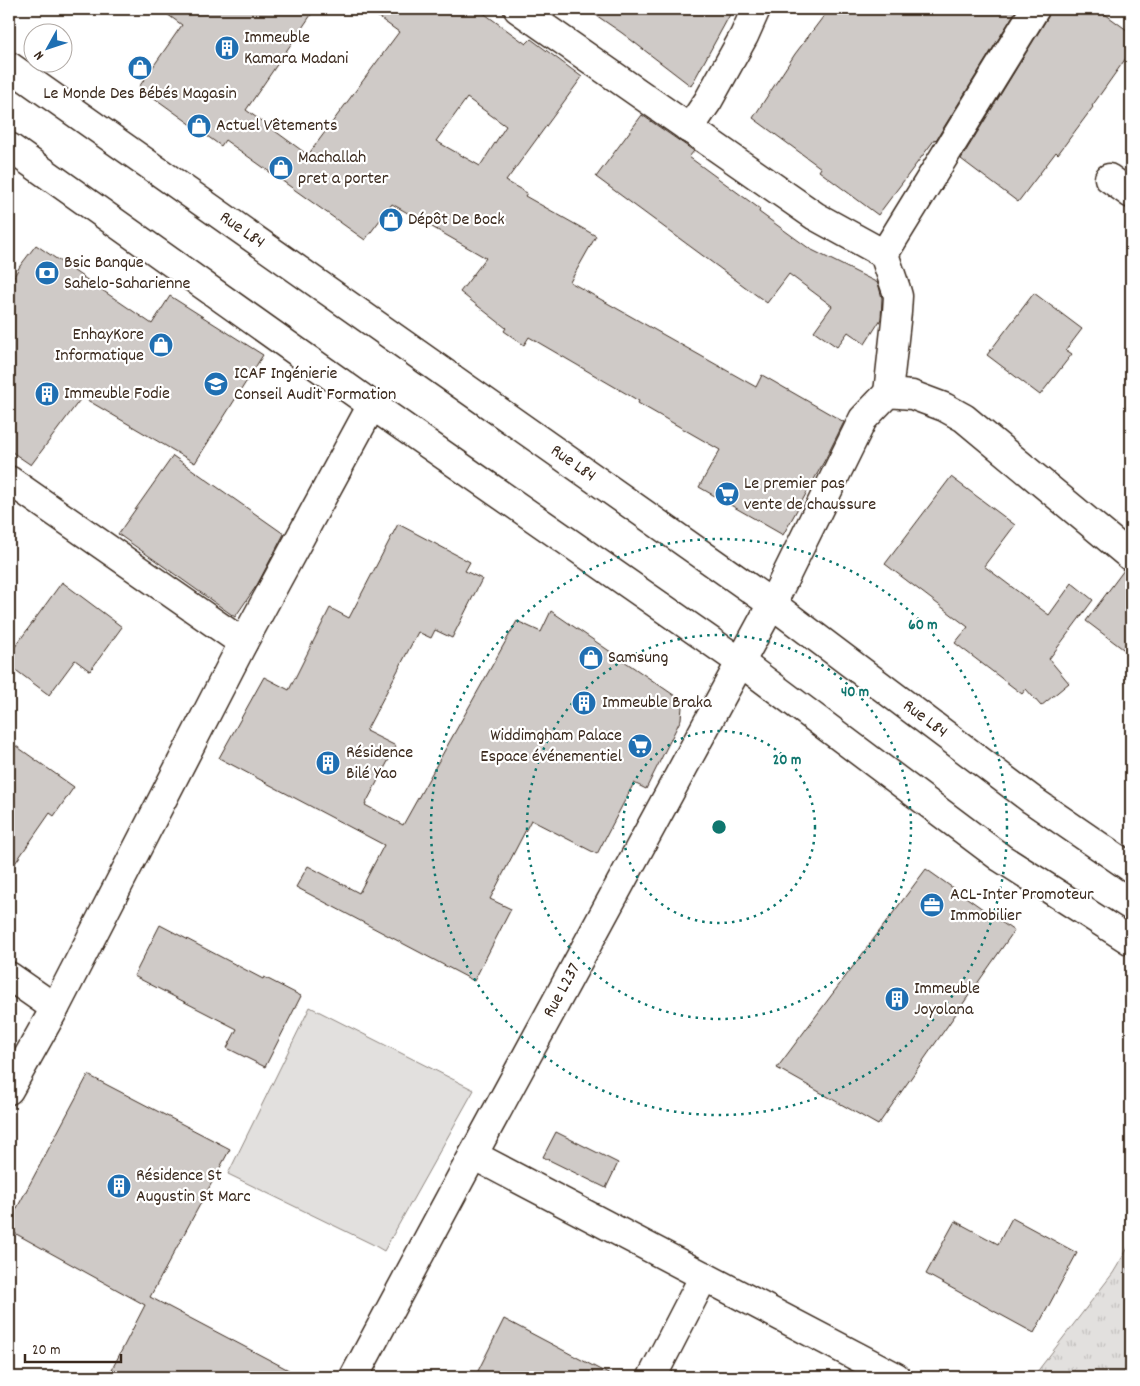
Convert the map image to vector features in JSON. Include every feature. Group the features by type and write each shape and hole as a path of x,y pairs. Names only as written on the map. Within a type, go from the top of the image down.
{"street":[{"path":"518,9 815,216 884,254 898,296 888,392 912,396 944,407 964,418 1131,555"},
{"path":"689,129 713,93 744,36 756,9"},
{"path":"884,254 1035,9"},
{"name":"Rue L84","path":"9,66 772,604 1032,800 1131,868"},
{"path":"9,147 372,405 739,661 1000,858 1131,942"},
{"path":"1109,178 1131,194"},
{"name":"Rue L237","path":"355,1377 739,661 772,604 863,419 888,392"},
{"path":"9,1090 55,1008 243,643 372,405"},
{"path":"9,480 243,643"},
{"path":"9,976 55,1008"},
{"path":"473,1155 896,1377"},
{"path":"652,1377 704,1276"}],"green space":[{"path":"310,1007 474,1090 384,1251 228,1174"},
{"path":"1131,1243 1131,1377 1033,1377 1113,1273"}],"building":[{"path":"160,9 315,9 246,110 308,155 399,32 367,9 478,9 526,44 531,39 582,77 506,181 527,193 525,196 596,236 570,282 756,387 762,375 844,422 783,535 699,487 720,450 529,337 524,345 504,331 506,328 460,292 486,258 392,204 365,240 225,140 221,146 139,87 182,25","holes":["467,98 506,126 480,166 436,141"]},
{"path":"587,9 733,9 691,86 622,33"},
{"path":"829,9 1017,9 936,140 878,215 819,171 821,168 753,118 795,54"},
{"path":"1051,9 1098,9 1131,33 1131,51 1058,154 1056,152 1018,202 961,159 1048,17"},
{"path":"642,115 694,151 689,157 760,209 759,212 810,249 878,283 882,298 881,319 865,344 848,332 837,347 814,331 832,306 789,274 767,303 596,177"},
{"path":"36,245 152,324 170,296 263,355 195,463 82,397 31,465 9,450 9,285 20,266"},
{"path":"1034,293 1082,329 1066,350 1072,354 1040,395 987,355"},
{"path":"173,456 284,534 257,585 235,617 118,534"},
{"path":"951,477 1015,525 984,566 1049,615 1072,583 1093,600 1049,659 1069,683 1041,706 1026,689 1022,694 955,643 968,627 885,564"},
{"path":"398,524 470,562 465,571 482,579 452,638 435,630 431,638 418,632 366,731 396,746 365,805 403,825 517,621 541,632 551,611 678,698 682,707 681,719 646,789 634,783 597,854 531,820 490,899 511,909 474,981 296,887 308,866 359,893 384,845 219,758 264,677 289,690 330,608 349,618"},
{"path":"1124,570 1131,572 1131,655 1086,621"},
{"path":"62,582 122,627 90,671 75,660 49,695 9,665 9,655"},
{"path":"9,741 74,787 54,816 50,813 9,872"},
{"name":"Immeuble Joyolana","path":"926,869 1014,931 878,1125 777,1068"},
{"path":"160,925 263,979 264,977 301,996 265,1067 227,1048 237,1029 134,976"},
{"name":"Résidence St Augustin St Marc","path":"88,1075 230,1149 150,1297 302,1377 108,1377 145,1305 9,1230 9,1223"},
{"path":"556,1132 618,1163 606,1188 543,1157"},
{"path":"1012,1218 1077,1253 1034,1333 926,1274 955,1221 998,1244"},
{"path":"504,1319 614,1377 475,1377"}],"place":[{"name":"Immeuble Kamara Madani","path":"227,48"},
{"name":"Le Monde Des Bébés Magasin","path":"140,68"},
{"name":"Actuel Vêtements","path":"199,126"},
{"name":"Machallah pret a porter","path":"281,168"},
{"name":"Dépôt De Bock","path":"391,220"},
{"name":"Bsic Banque Sahelo-Saharienne","path":"47,273"},
{"name":"EnhayKore Informatique","path":"161,345"},
{"name":"ICAF Ingénierie Conseil Audit Formation","path":"216,384"},
{"name":"Immeuble Fodie","path":"47,394"},
{"name":"Le premier pas vente de chaussure","path":"727,494"},
{"name":"Samsung","path":"591,658"},
{"name":"Immeuble Braka","path":"584,703"},
{"name":"Widdimgham Palace Espace événementiel","path":"640,746"},
{"name":"Résidence Bilé Yao","path":"328,763"},
{"name":"ACL-Inter Promoteur Immobilier","path":"932,905"},
{"name":"Immeuble Joyolana","path":"897,999"},
{"name":"Résidence St Augustin St Marc","path":"119,1186"}]}
